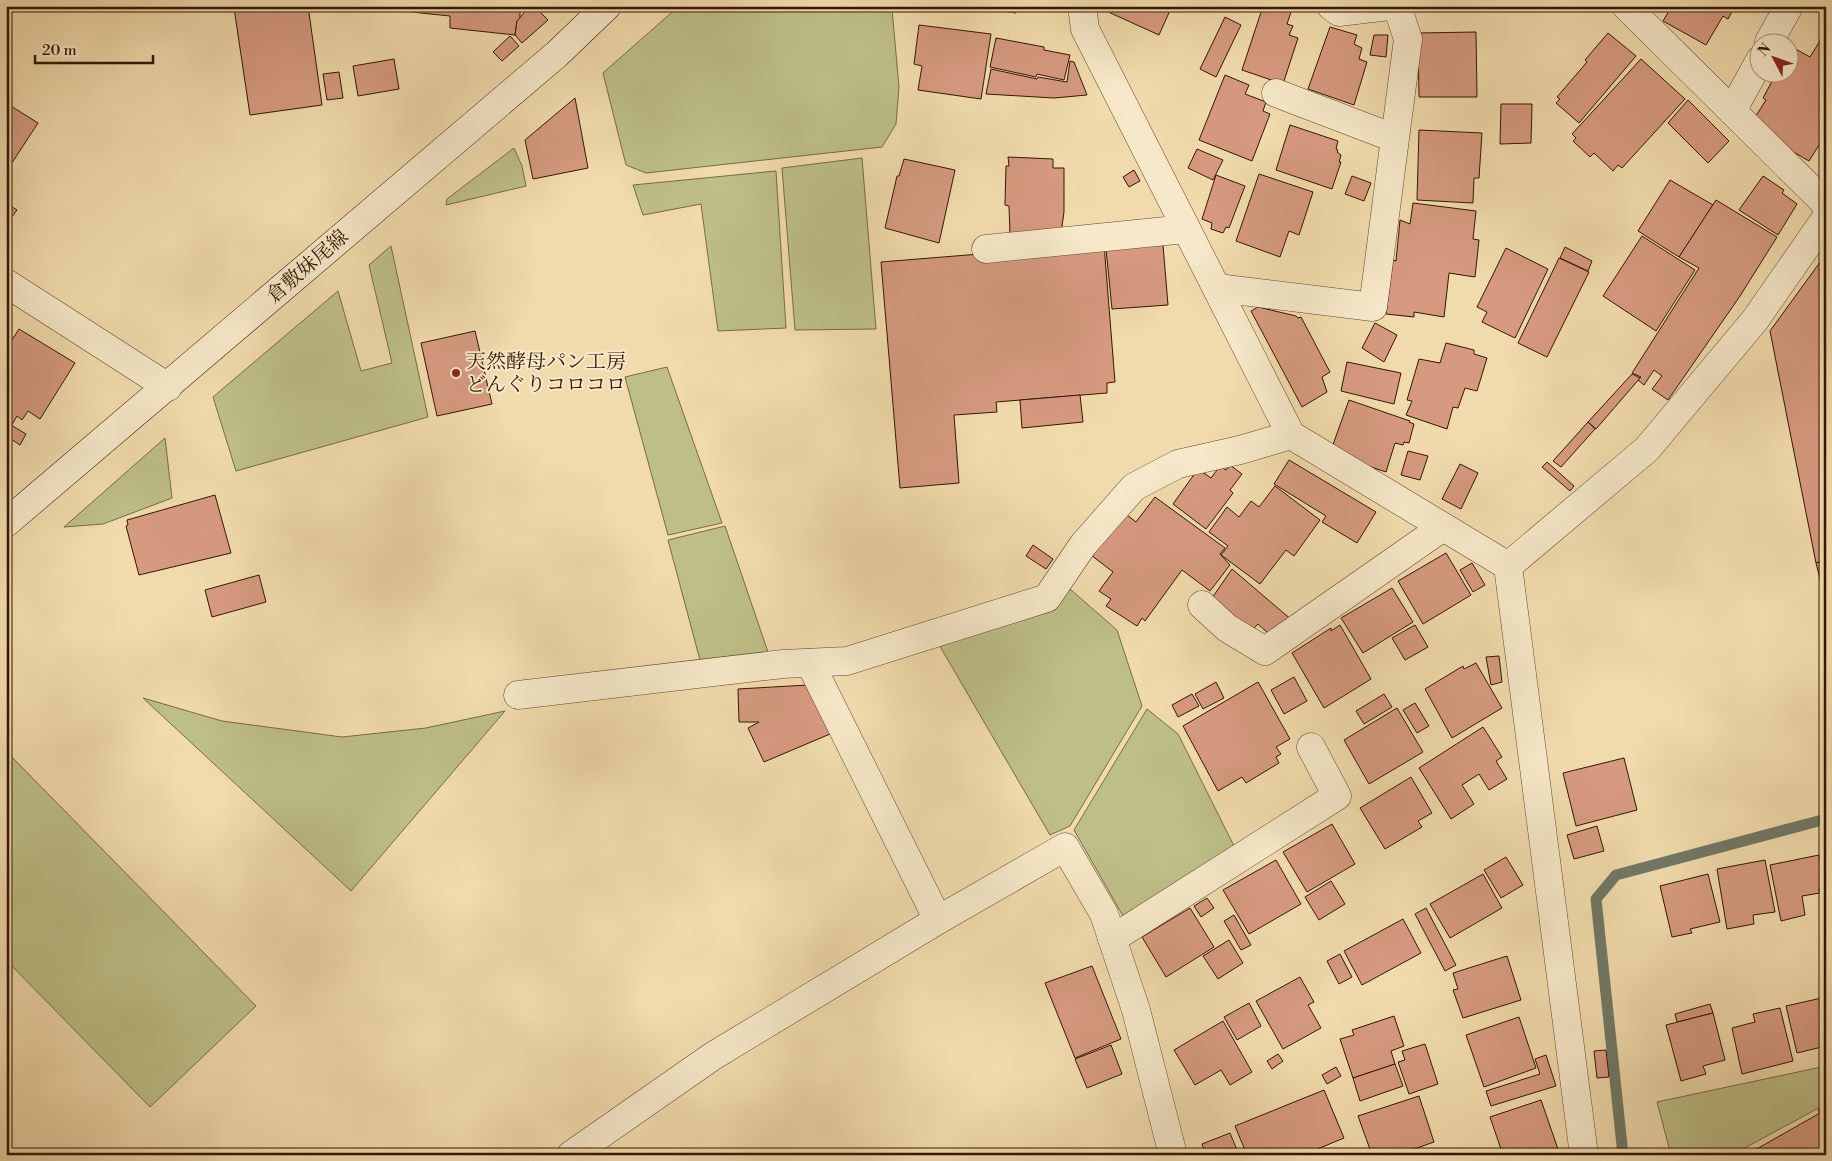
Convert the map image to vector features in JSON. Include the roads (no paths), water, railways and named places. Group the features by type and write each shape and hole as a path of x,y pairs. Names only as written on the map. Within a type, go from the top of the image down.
{"street":[{"name":"倉敷妹尾線","path":"6,523 557,54 606,6"},
{"path":"1082,6 1084,29 1291,435 1508,566"},
{"path":"1331,6 1339,12 1389,6"},
{"path":"1217,288 1373,307 1408,39 1397,6"},
{"path":"1626,6 1826,204"},
{"path":"1775,32 1789,6"},
{"path":"1732,111 1750,78"},
{"path":"1276,93 1394,138"},
{"path":"1508,566 1646,449 1754,320 1826,218"},
{"path":"986,249 1186,229"},
{"path":"6,282 168,387"},
{"path":"518,695 783,664 847,661 1047,598 1083,545 1134,487 1178,464 1240,450 1291,435"},
{"path":"1202,605 1228,628 1265,651 1443,527"},
{"path":"1508,566 1584,1155"},
{"path":"810,663 938,920"},
{"path":"1112,940 1337,796 1311,747"},
{"path":"571,1155 713,1056 938,920 1065,847 1104,914 1136,1010 1173,1155"}],"waterway":[{"path":"1623,1155 1596,899 1616,875 1826,819"}],"place":[{"name":"天然酵母パン工房 どんぐりコロコロ","path":"456,373"}]}
